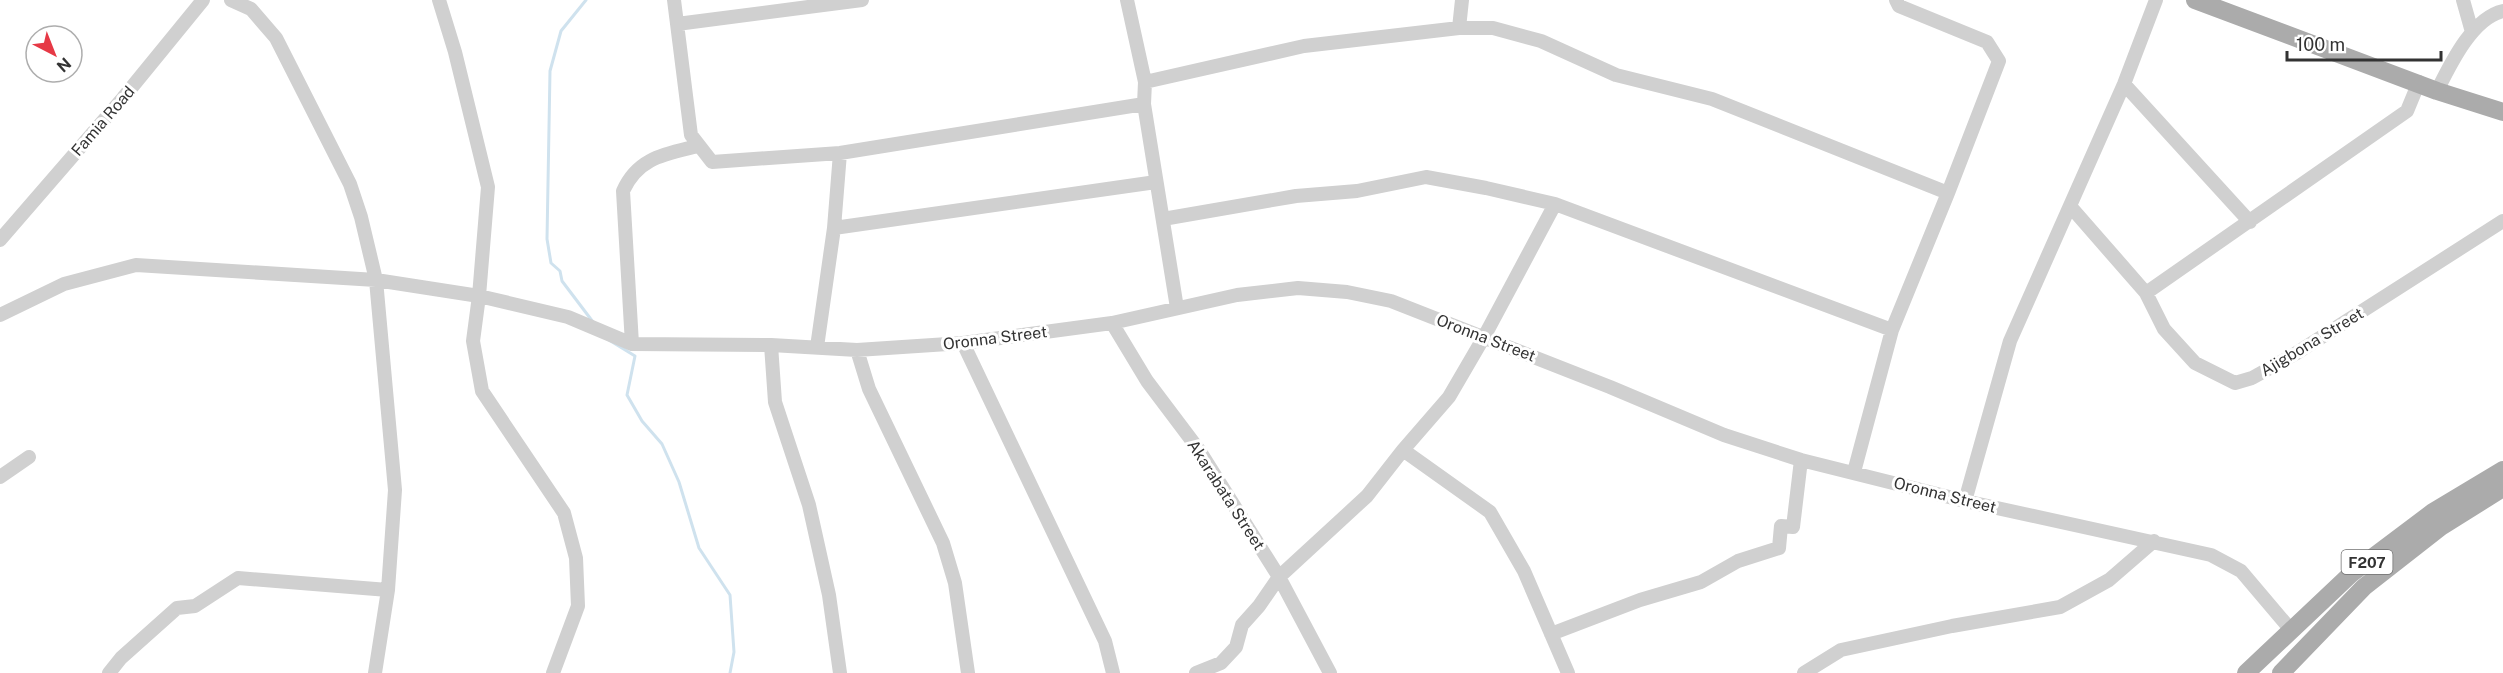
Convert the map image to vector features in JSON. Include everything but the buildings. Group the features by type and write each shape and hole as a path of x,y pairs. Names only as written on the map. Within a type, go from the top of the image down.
{"main road":[{"path":"2195,0 2419,82 2437,91 2503,112"},
{"name":"F207","path":"2246,673 2352,573 2433,512 2503,470"},
{"name":"F207","path":"2281,673 2364,587 2442,526 2503,488"}],"street":[{"name":"Famia Road","path":"0,240 123,98 203,0"},
{"path":"231,0 251,9 276,38 350,184 361,217 376,280 394,490 388,590 375,673"},
{"path":"439,0 455,52 488,188 473,341 483,392 564,513 576,558 578,606 553,673"},
{"path":"674,0 691,135 712,162 840,153 1144,104"},
{"path":"677,24 862,0"},
{"path":"1127,0 1145,82 1144,104 1177,308"},
{"path":"1459,28 1462,0"},
{"path":"1854,472 1892,330 1999,61 1987,42 1899,6 1896,0"},
{"path":"1965,501 2010,341 2124,84 2156,0"},
{"path":"2463,0 2472,32"},
{"path":"2437,91 2454,56 2472,32 2503,11"},
{"path":"1145,82 1304,46 1459,28 1493,28 1541,41 1616,75 1712,99 1948,193"},
{"path":"2146,293 2407,111 2419,82"},
{"path":"2124,84 2250,222"},
{"path":"2,310 64,284 136,265 376,280 479,296 568,317 630,343 623,191 629,178 639,168 657,157 699,146"},
{"path":"817,347 834,228 840,153"},
{"path":"1163,219 1296,196 1357,191 1426,177 1555,204 1892,330"},
{"path":"834,228 1156,182"},
{"path":"1196,673 1221,663 1236,647 1242,625 1259,606 1279,577 1367,495 1449,397 1555,204"},
{"name":"Ajigbona Street","path":"2070,206 2146,293 2164,329 2195,363 2235,383 2252,378 2295,354 2503,221"},
{"name":"Oronna Street","path":"630,343 771,345 857,350 963,343 1112,323 1237,295 1298,288 1337,291 1391,301 1724,435 1802,460 1965,501 2211,555 2241,571 2291,630"},
{"name":"Akarabata Street","path":"1112,323 1147,381 1199,450 1279,577 1330,673"},
{"path":"963,343 1104,641 1113,673"},
{"path":"771,345 775,402 809,505 829,595 840,673"},
{"path":"857,350 869,389 943,543 954,583 968,673"},
{"path":"1403,450 1490,512 1524,571 1568,673"},
{"path":"0,477 29,456"},
{"path":"1551,634 1640,600 1701,582 1738,561 1779,548 1781,526 1793,527 1802,460"},
{"path":"1804,673 1841,651 1952,626 2060,607 2109,580 2154,541"},
{"path":"109,673 121,658 177,608 195,606 238,578 388,590"}],"waterway":[{"path":"586,0 561,31 550,71 547,239 551,263 560,271 562,281 593,322"},
{"path":"604,337 635,356 627,395 642,421 662,444 679,482 699,548 730,595 734,652 730,673"}]}
